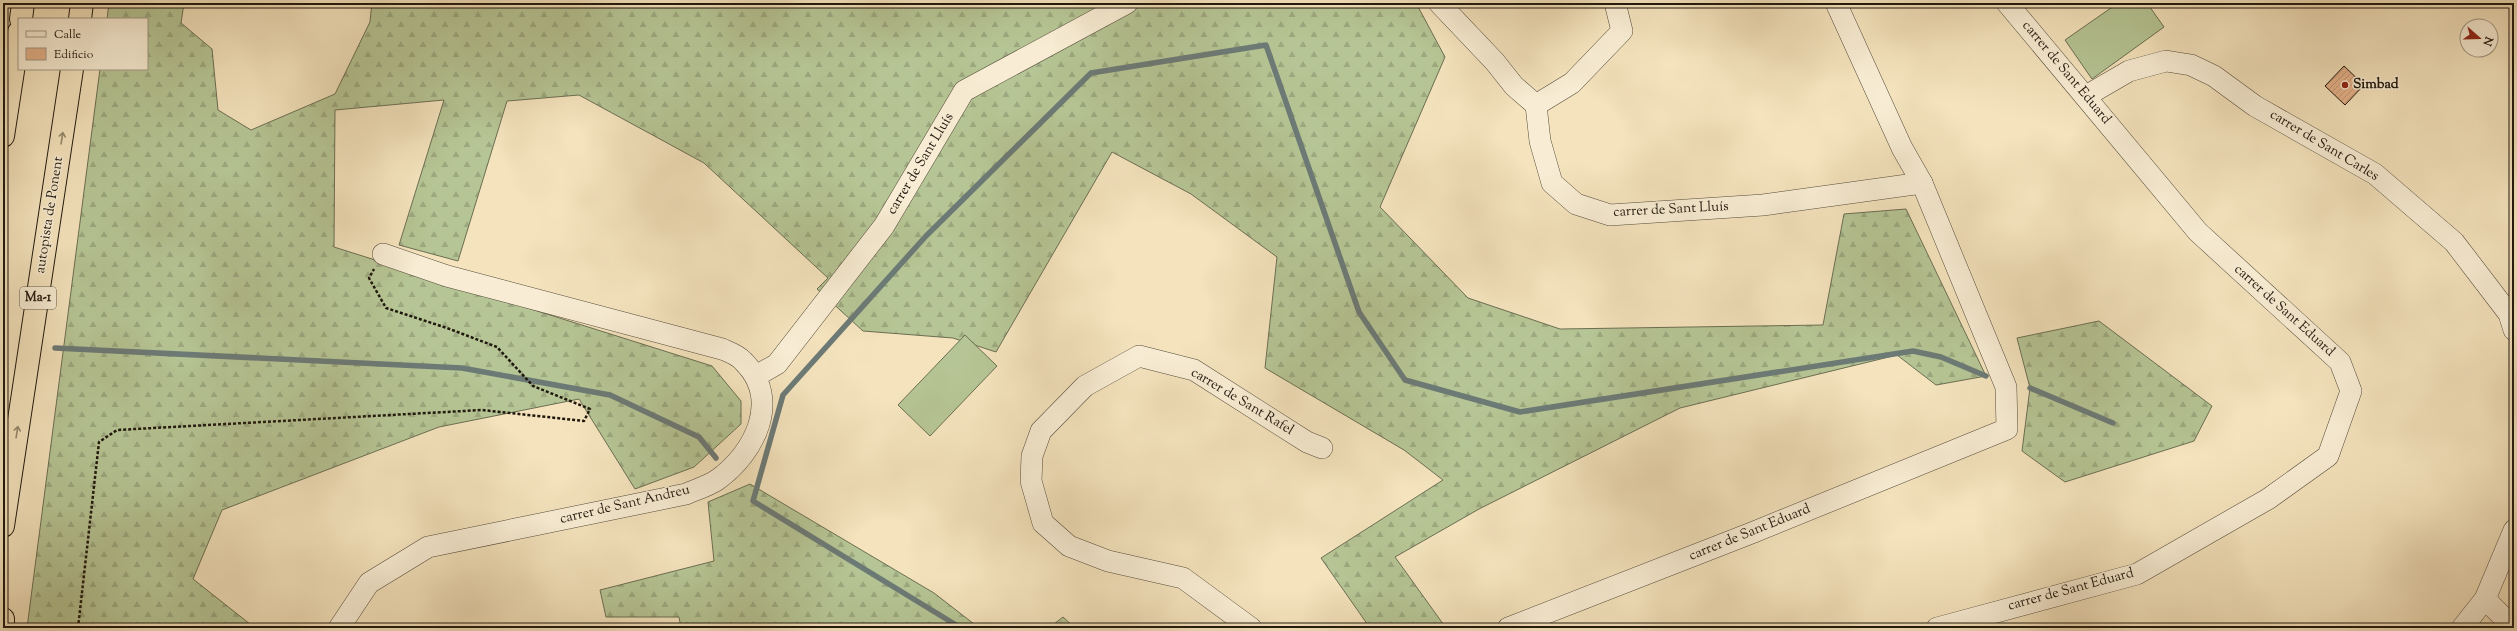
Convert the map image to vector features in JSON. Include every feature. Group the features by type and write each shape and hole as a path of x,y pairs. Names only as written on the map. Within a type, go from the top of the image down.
{"highway":[{"path":"21,18 23,3"},
{"path":"80,18 82,3"},
{"path":"3,136 18,38"},
{"name":"autopista de Ponent","path":"3,526 72,70"},
{"path":"3,618 3,628"}],"street":[{"name":"carrer de Sant Lluís","path":"756,376 777,364 884,226 964,91 1127,3"},
{"path":"1439,3 1495,62 1514,86 1536,105 1572,83 1622,31 1615,3"},
{"name":"carrer de Sant Eduard","path":"1508,628 1754,532 2007,429 2006,387 1922,183 1902,148 1836,3"},
{"name":"carrer de Sant Eduard","path":"1936,628 2137,574 2268,499 2328,456 2350,391 2340,362 2198,232 2086,96 2006,3"},
{"name":"carrer de Sant Carles","path":"2086,96 2129,71 2166,61 2191,65 2214,76 2255,106 2375,174 2454,242 2509,314 2514,330"},
{"name":"carrer de Sant Lluís","path":"1536,105 1540,141 1552,183 1576,204 1610,214 1763,205 1922,183"},
{"name":"carrer de Sant Andreu","path":"339,628 369,583 428,547 686,494 716,481 738,460 751,444 761,420 763,396 756,376 742,359 722,349 447,276 383,254"},
{"name":"carrer de Sant Rafel","path":"1251,628 1183,578 1108,561 1069,546 1043,523 1031,481 1032,456 1041,431 1085,386 1139,356 1194,370 1307,442 1322,448"},
{"path":"2462,628 2485,599 2514,530"},
{"path":"2485,599 2514,628"}],"path":[{"path":"78,628 99,442 118,430 482,410 584,421 590,409 533,386 497,347 447,328 386,308 369,278 383,254"}],"green space":[{"path":"109,3 184,3 181,23 212,49 218,110 251,130 335,94 370,22 372,3 1416,3 1445,57 1380,207 1468,298 1560,329 1823,325 1844,214 1906,209 1986,376 1936,385 1897,355 1680,408 1479,509 1395,557 1446,628 1370,628 1321,558 1443,480 1404,450 1265,368 1277,257 1191,194 1112,152 996,352 953,338 863,331 817,289 828,278 704,163 579,95 507,101 458,261 399,245 444,100 335,110 334,247 712,366 741,401 741,424 694,467 635,489 579,399 439,427 222,510 193,579 255,628 27,628 100,70 148,70 148,18 107,18"},
{"path":"2118,3 2147,3 2164,27 2092,79 2065,40"},
{"path":"2099,321 2212,406 2194,441 2065,482 2022,451 2030,388 2017,338"},
{"path":"965,335 997,366 930,436 898,405"},
{"path":"750,484 934,593 974,624 1014,628 681,628 679,617 606,617 600,590 714,561 708,502"},
{"path":"1063,617 1075,628 1049,628"}],"building":[{"name":"Simbad","path":"2344,66 2364,85 2345,105 2325,86"}],"waterway":[{"path":"961,628 753,501 783,395 926,236 1091,73 1266,45 1359,312 1405,380 1520,412 1913,351 1941,357 1986,376"},
{"path":"55,348 462,368 610,395 699,437 716,458"},
{"path":"2030,388 2113,423"}],"place":[{"name":"Simbad","path":"2345,85"}]}
